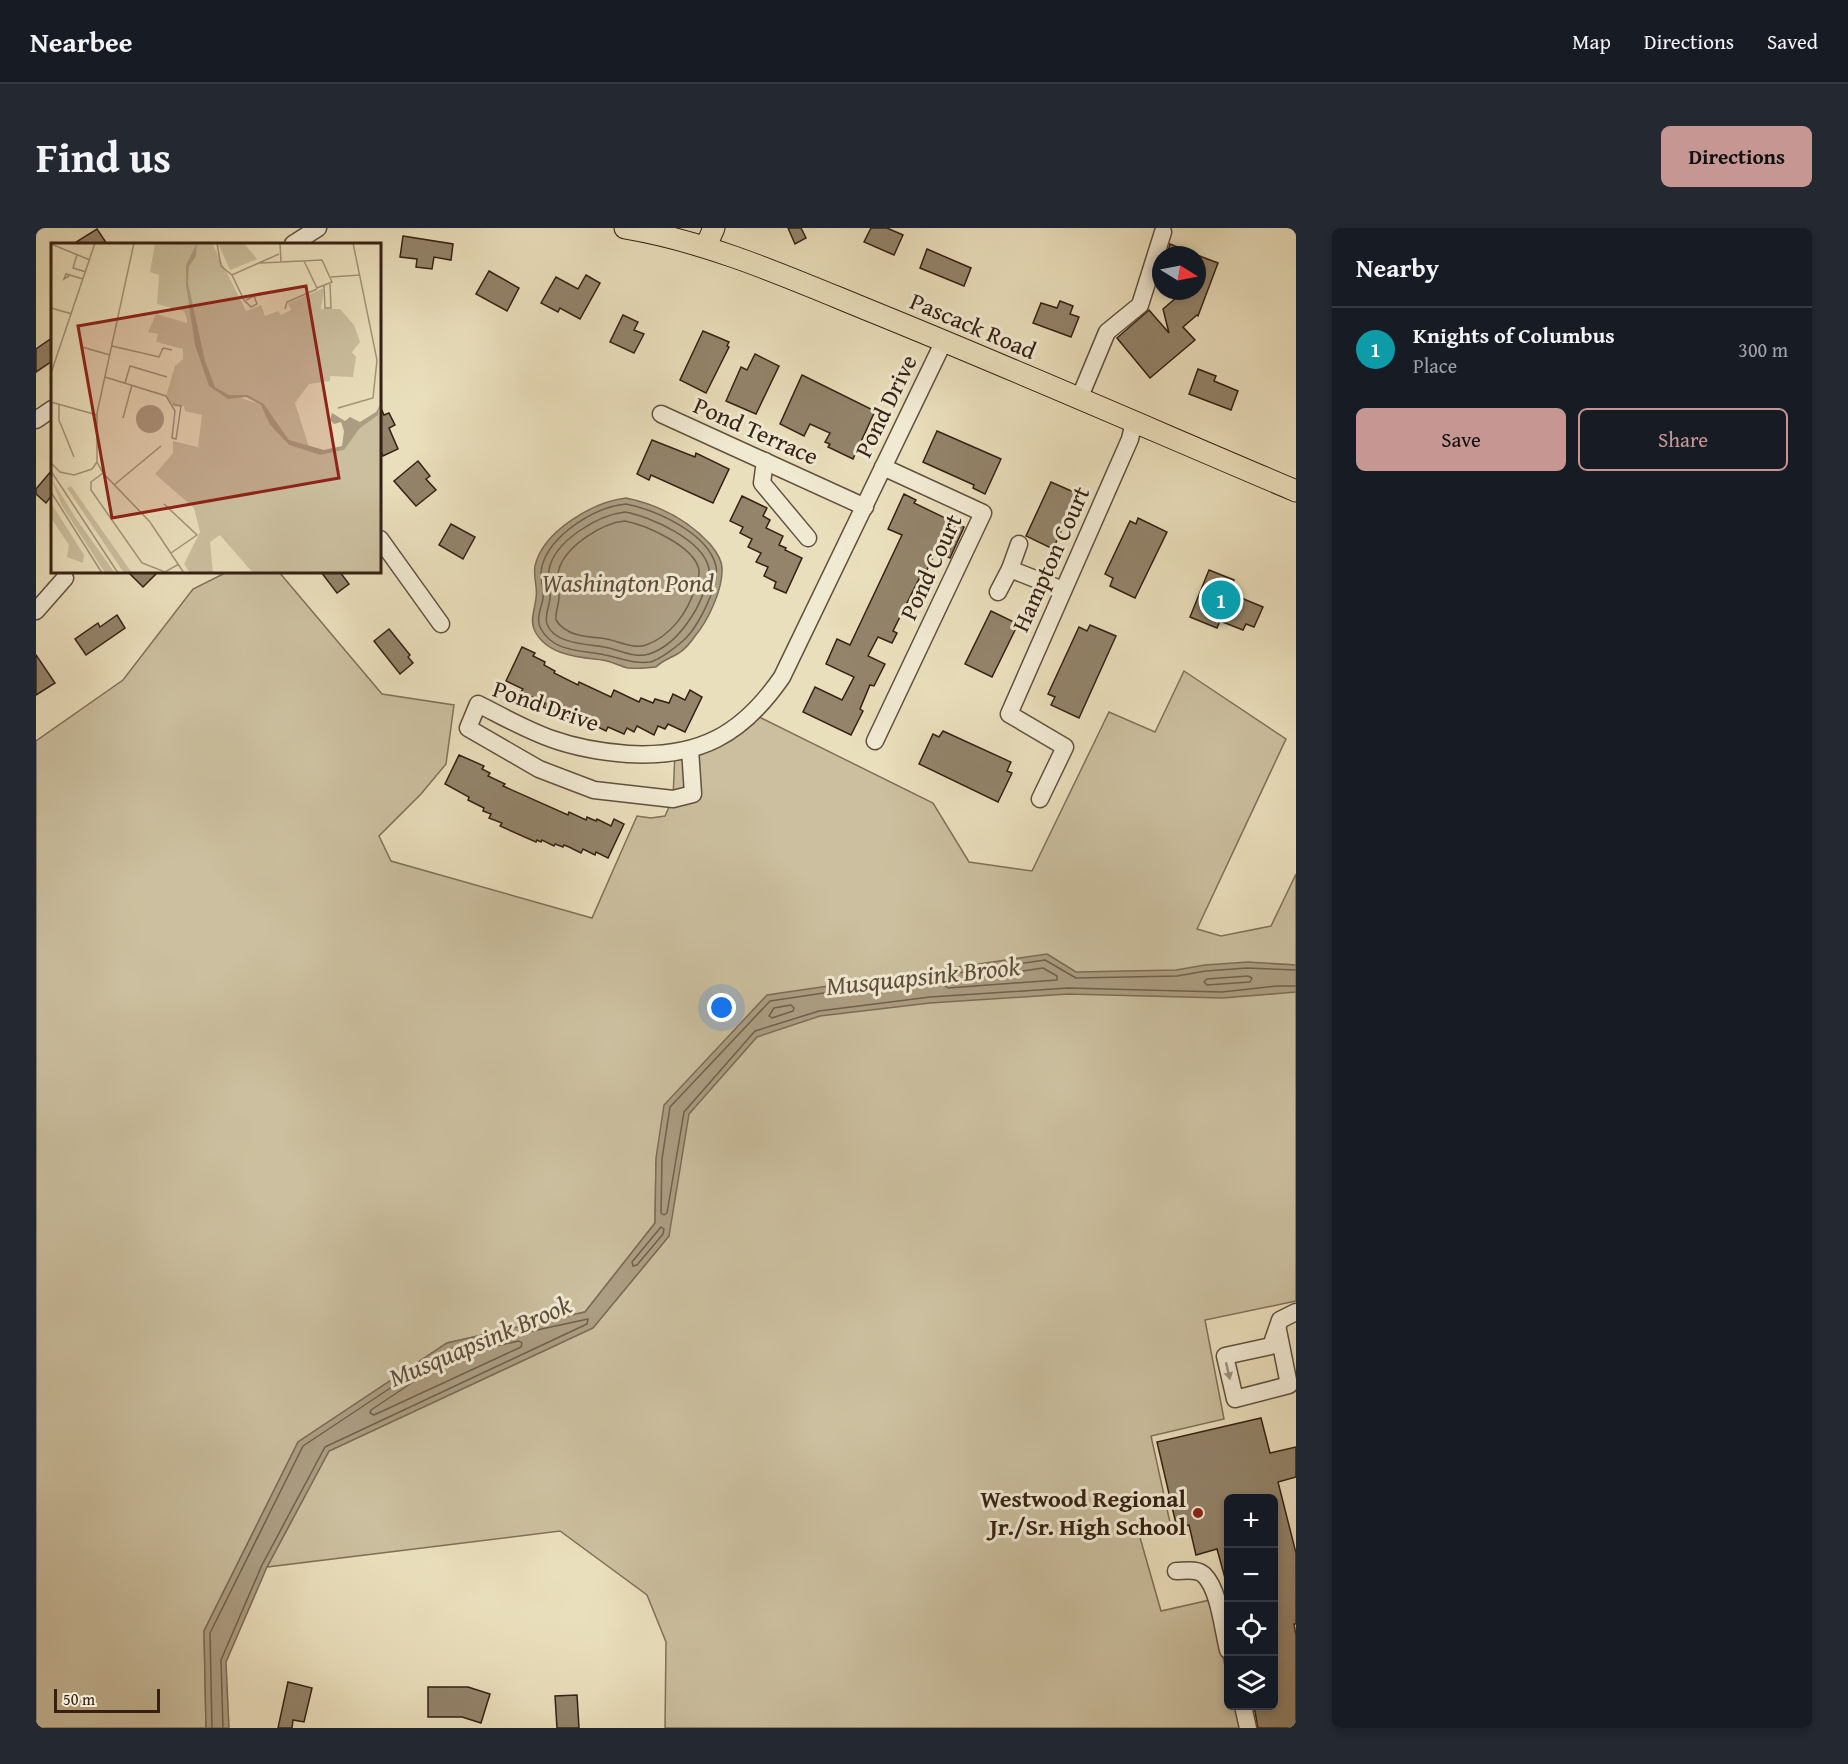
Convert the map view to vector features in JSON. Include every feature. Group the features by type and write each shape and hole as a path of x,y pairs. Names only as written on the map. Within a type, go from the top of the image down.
{"main road":[{"name":"Pascack Road","path":"625,228 673,237 710,237 944,341 1296,491"}],"street":[{"path":"294,243 318,228"},
{"path":"1079,399 1107,332 1140,305 1163,232"},
{"name":"Pond Drive","path":"690,750 693,794 673,798 594,789 539,770 468,728 478,704 524,728 552,739 610,753 645,755 690,750 713,741 753,714 782,677 944,341"},
{"path":"36,420 51,410"},
{"name":"Pond Terrace","path":"661,414 865,507"},
{"name":"Hampton Court","path":"1040,800 1065,747 1009,714 1130,439 1134,422"},
{"path":"765,462 762,483 808,538"},
{"name":"Pond Court","path":"875,741 983,513 883,467"},
{"path":"381,540 441,624"},
{"path":"998,592 1019,544"},
{"path":"1010,568 1063,590"},
{"path":"36,611 65,578"},
{"path":"1278,1330 1289,1385 1235,1399 1225,1356 1270,1346 1280,1320 1296,1312"},
{"path":"1176,1571 1195,1571 1203,1574 1215,1591 1224,1632"},
{"path":"1244,1710 1248,1728"}],"shaded area":[{"path":"225,573 280,573 382,694 454,705 446,764 421,794 379,836 391,861 592,918 637,816 651,818 665,816 673,798 675,753 753,714 933,803 969,862 1032,871 1109,712 1155,732 1184,671 1286,739 1197,929 1221,936 1271,926 1296,874 1296,1301 1205,1320 1224,1419 1151,1436 1171,1527 1139,1534 1161,1611 1210,1600 1224,1661 1224,1710 1236,1710 1240,1728 665,1728 666,1642 647,1595 560,1531 267,1567 329,1451 593,1328 669,1236 656,1162 655,1223 585,1312 447,1343 298,1442 204,1631 206,1728 36,1728 36,741 123,680 193,589"}],"water":[{"name":"Washington Pond","path":"626,498 661,509 682,520 710,544 722,565 722,576 717,595 700,630 683,650 656,667 628,668 563,653 539,638 533,625 536,594 535,566 548,541 571,520 585,512 599,505"},
{"name":"Musquapsink Brook","path":"1047,954 1076,972 1176,970 1248,962 1296,965 1296,992 1223,998 1068,994 930,1003 820,1016 757,1037 689,1114 669,1236 593,1328 329,1451 267,1567 226,1662 229,1728 206,1728 204,1631 298,1442 447,1343 585,1312 655,1223 656,1158 664,1105 767,995"}],"building":[{"path":"788,228 801,228 806,238 795,244"},
{"path":"871,228 887,228 903,235 894,255 864,242"},
{"path":"97,229 106,243 75,243"},
{"path":"403,236 453,244 451,260 434,257 432,269 416,267 417,259 400,257"},
{"path":"927,249 971,268 964,286 920,268"},
{"path":"1206,258 1218,263 1206,295"},
{"path":"489,271 519,288 507,311 476,294"},
{"path":"586,275 600,283 580,319 560,308 558,312 541,303 556,277 578,289"},
{"path":"1174,300 1204,300 1198,316 1183,327 1195,340 1150,378 1117,338 1149,310 1169,333 1163,309"},
{"path":"1060,301 1073,306 1070,314 1079,317 1071,337 1033,323 1041,303 1057,308"},
{"path":"623,315 638,322 634,330 644,334 634,353 610,342"},
{"path":"703,331 729,342 727,346 729,347 706,393 680,380"},
{"path":"51,339 51,362 36,372 36,349"},
{"path":"755,354 779,366 756,414 726,401 741,367 747,370"},
{"path":"1198,369 1216,376 1214,381 1238,391 1231,410 1189,394"},
{"path":"802,375 875,411 853,459 828,447 830,444 825,442 830,433 810,424 804,436 780,424"},
{"path":"381,408 384,415 389,413 395,425 389,428 398,449 383,456"},
{"path":"937,431 1001,459 985,494 973,488 974,485 923,462"},
{"path":"652,440 695,457 696,453 729,469 713,503 651,475 649,480 637,474"},
{"path":"418,461 430,476 426,479 436,490 416,506 394,481"},
{"path":"51,471 51,496 46,503 36,494 36,489"},
{"path":"1051,482 1078,494 1053,549 1026,536"},
{"path":"904,494 916,500 914,503 964,527 950,558 936,551 893,631 897,633 892,643 878,637 868,656 885,664 874,686 870,685 860,709 863,711 851,735 803,712 815,687 842,700 854,677 826,664 837,639 850,645 902,535 888,529"},
{"path":"742,496 767,508 763,516 770,520 766,528 783,536 779,545 786,548 785,550 802,558 786,593 774,588 776,582 764,576 768,567 756,562 761,553 748,547 752,539 740,533 743,527 730,521"},
{"path":"1138,518 1167,532 1135,598 1110,586 1113,578 1105,574 1130,521 1136,524"},
{"path":"451,524 475,537 463,559 439,545"},
{"path":"1209,570 1234,580 1229,593 1263,607 1254,627 1246,624 1243,630 1220,621 1217,628 1190,617"},
{"path":"129,573 157,573 143,587"},
{"path":"322,573 341,573 349,584 337,593"},
{"path":"991,611 1018,624 992,677 965,664"},
{"path":"117,615 125,628 86,655 75,639 98,623 100,627"},
{"path":"1090,625 1116,636 1079,718 1051,705 1055,697 1048,694 1079,627 1087,631"},
{"path":"389,629 410,655 408,657 413,663 400,674 374,641"},
{"path":"522,647 535,653 533,656 545,662 544,665 555,671 554,673 611,697 614,690 639,702 641,698 653,703 655,699 669,703 673,694 685,700 690,690 702,697 685,732 668,724 665,729 658,726 654,735 637,726 634,732 627,728 624,734 608,727 606,731 578,717 576,722 543,707 545,703 521,692 523,689 506,681"},
{"path":"36,655 55,683 36,695"},
{"path":"943,731 1011,762 1007,771 1012,773 998,802 919,764 933,734 939,737"},
{"path":"459,755 484,766 482,769 490,773 488,776 505,784 503,786 568,815 569,812 586,820 587,817 596,821 597,819 611,826 614,819 624,824 608,858 583,849 581,853 564,845 563,847 555,844 554,846 542,840 536,842 500,826 502,823 489,818 491,814 483,811 484,808 445,784"},
{"name":"Westwood Regional Jr./Sr. High School","path":"1261,1418 1270,1453 1296,1447 1296,1477 1278,1482 1296,1553 1296,1624 1294,1624 1296,1728 1258,1728 1255,1710 1278,1710 1278,1494 1224,1494 1224,1574 1217,1549 1196,1555 1189,1525 1177,1528 1157,1442"},
{"path":"288,1682 312,1688 304,1722 293,1720 292,1728 278,1728"},
{"path":"428,1687 468,1687 490,1694 481,1723 462,1717 428,1717"},
{"path":"577,1695 579,1728 557,1728 555,1696"}],"place":[{"name":"Knights of Columbus","path":"1221,600"},
{"name":"Westwood Regional Jr./Sr. High School","path":"1198,1513"}]}
